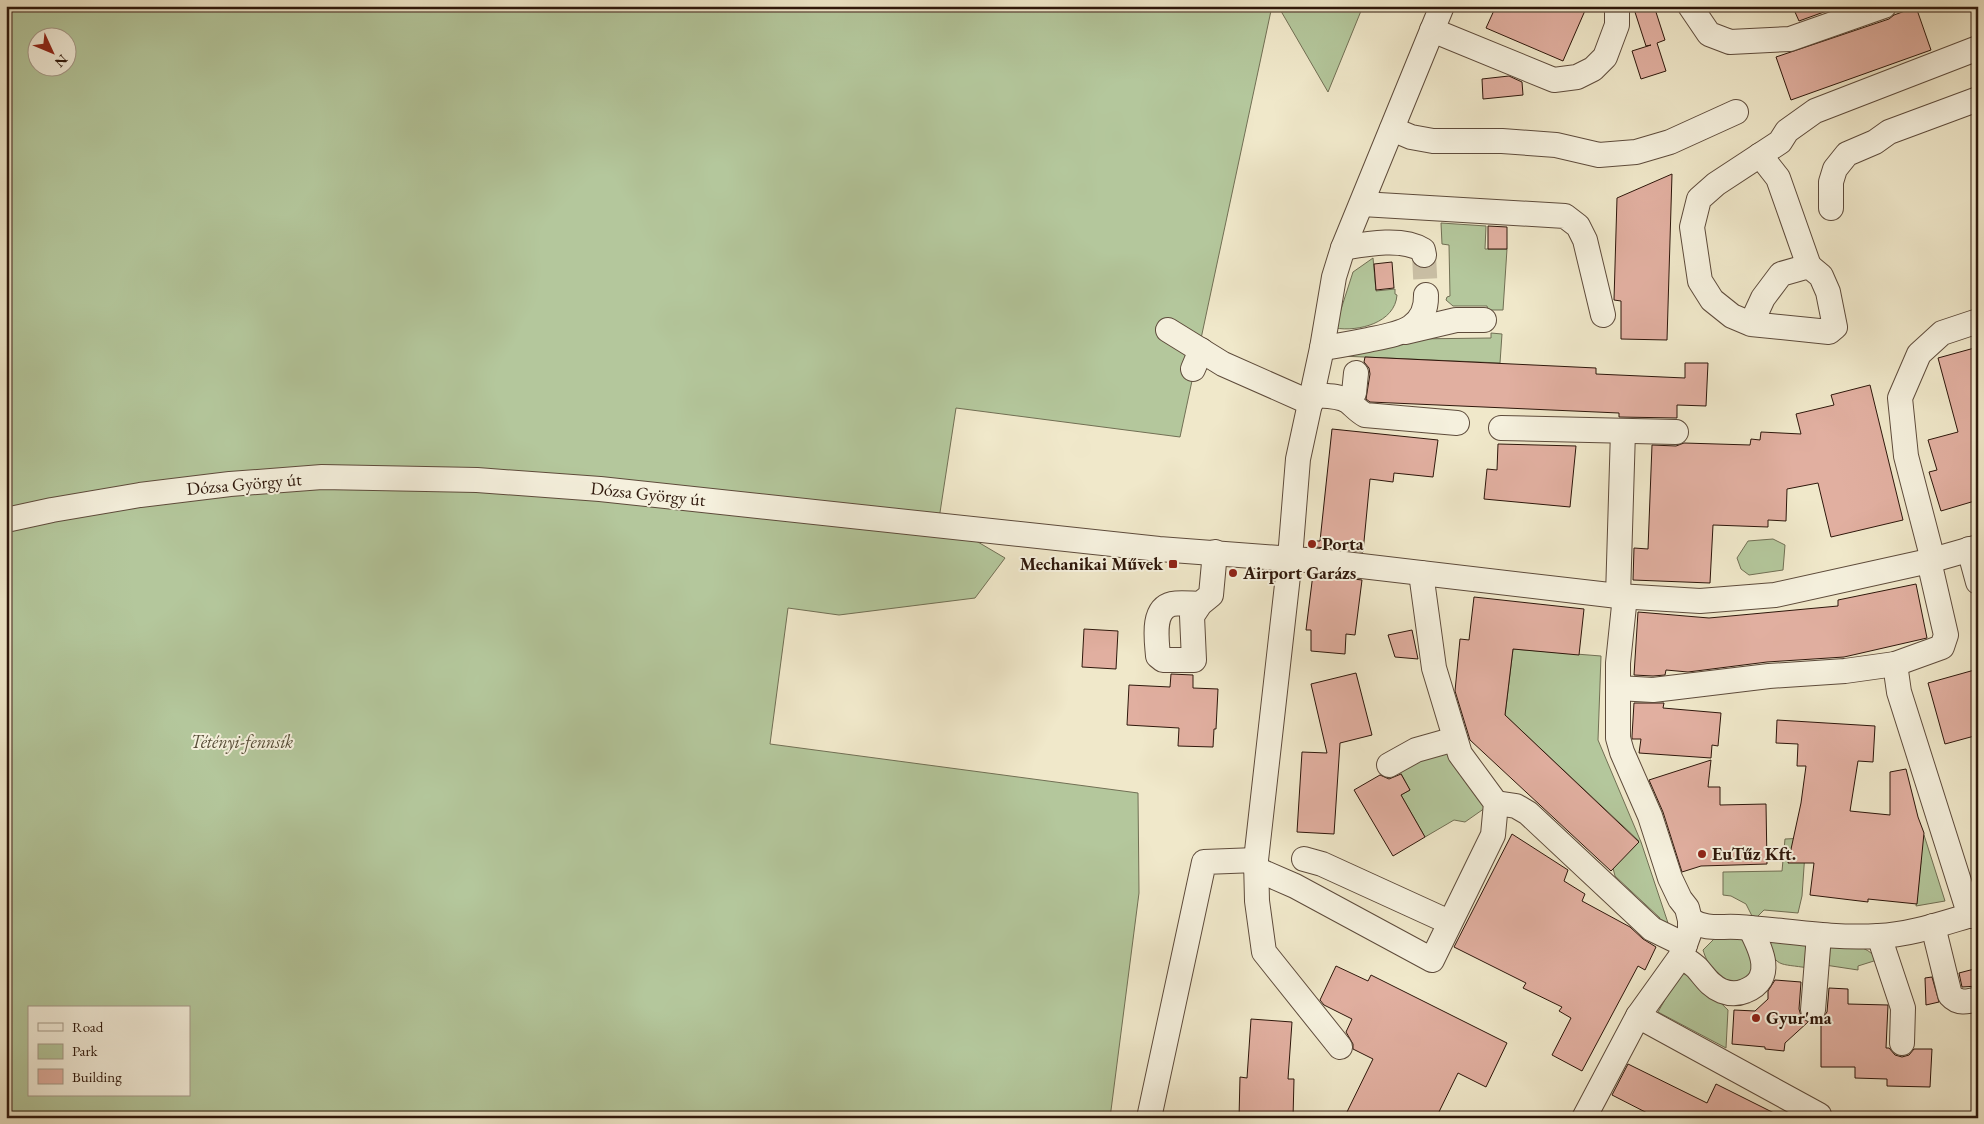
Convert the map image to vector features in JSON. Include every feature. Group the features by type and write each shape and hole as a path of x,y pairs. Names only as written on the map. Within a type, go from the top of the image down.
{"street":[{"path":"1340,1047 1264,952 1256,901 1256,865 1290,558 1298,459 1312,399 1334,277 1342,248 1362,204 1442,6"},
{"path":"1432,30 1554,80 1577,77 1593,69 1605,57 1617,24 1617,6"},
{"path":"1690,6 1709,34 1730,42 1790,39 1884,6"},
{"path":"1760,155 1778,178 1810,266 1821,276 1828,292 1836,327 1829,332 1751,324 1732,316 1712,300 1700,281 1692,227 1700,199 1716,184 1760,155 1780,142 1787,131 1815,111 1978,48"},
{"path":"1831,208 1830,182 1834,169 1847,154 1875,142 1889,132 1978,99"},
{"path":"1392,129 1411,137 1433,141 1502,141 1556,145 1599,155 1636,152 1670,142 1736,112"},
{"path":"1362,204 1565,216 1578,226 1585,240 1604,315"},
{"path":"1342,248 1372,243 1414,244 1423,250 1424,255"},
{"path":"1751,324 1763,298 1781,274 1810,266"},
{"path":"1401,333 1415,325 1422,314 1426,295"},
{"path":"1322,348 1456,320 1484,320"},
{"path":"1618,688 1653,690 1680,688 1720,681 1845,671 1895,664 1942,647 1946,635 1931,560 1906,456 1900,398 1919,354 1942,333 1978,321"},
{"path":"1168,330 1197,360 1223,364 1312,399 1336,397 1347,400 1357,411 1365,415 1457,423"},
{"path":"1347,400 1354,393 1356,373"},
{"path":"1501,428 1676,432"},
{"path":"1584,1118 1638,1016 1683,950 1690,932 1687,908 1680,899 1670,878 1650,816 1622,752 1618,738 1623,431"},
{"name":"Dózsa György út","path":"6,520 140,495 248,483 322,477 477,480 600,489 1159,549 1290,558 1621,596 1700,601 1775,595 1931,560 1973,548"},
{"path":"1973,548 1978,582"},
{"path":"1200,604 1211,595 1215,552"},
{"path":"1149,1118 1204,862 1256,865 1432,960 1449,922 1493,836 1496,803 1460,754 1455,739 1434,668 1421,573"},
{"path":"1690,920 1701,927 1750,928 1819,935 1879,936 1933,926 1974,914 1899,692 1895,664"},
{"path":"1389,765 1416,750 1455,739"},
{"path":"1496,803 1516,806 1528,812 1652,929 1683,950 1709,983 1724,992 1738,994 1753,988 1762,978 1764,964 1760,948 1750,928"},
{"path":"1304,859 1322,864 1449,922"},
{"path":"1933,926 1950,995 1955,1000 1960,1001 1978,999"},
{"path":"1813,1010 1819,935"},
{"path":"1879,936 1903,1008 1902,1042"},
{"path":"1638,1016 1820,1118"}],"green space":[{"name":"Tétényi-fennsík","path":"6,6 1272,6 1180,437 956,408 939,519 1005,558 975,598 839,615 788,608 770,744 1138,793 1139,893 1110,1118 6,1118"},
{"path":"1278,6 1363,6 1328,92"},
{"path":"1441,223 1486,226 1485,249 1507,249 1503,310 1488,310 1487,306 1453,306 1446,300 1450,296 1449,245 1442,244"},
{"path":"1373,258 1376,291 1395,289 1395,294 1397,295 1395,305 1390,313 1374,324 1364,327 1335,328 1353,272"},
{"path":"1491,333 1502,334 1500,363 1341,356 1412,339 1491,338"},
{"path":"1773,539 1785,545 1783,570 1749,575 1741,569 1737,558 1748,541"},
{"path":"1513,649 1601,656 1598,740 1641,842 1668,923 1660,927 1657,923 1660,918 1615,876 1613,868 1639,841 1505,715"},
{"path":"1438,748 1460,760 1485,808 1465,822 1454,820 1425,837 1401,795 1410,790 1398,768"},
{"path":"1891,831 1924,835 1945,901 1916,906 1921,861"},
{"path":"1806,838 1802,896 1798,913 1764,910 1757,917 1752,916 1746,904 1731,896 1723,895 1723,872 1782,871 1785,839"},
{"path":"1715,938 1744,939 1756,964 1749,981 1726,982 1713,971 1703,950"},
{"path":"1768,939 1798,939 1809,946 1808,968 1780,963 1776,960 1770,949"},
{"path":"1830,944 1862,948 1877,960 1858,966 1858,970 1825,965"},
{"path":"1680,973 1692,975 1728,1010 1726,1048 1658,1012"}],"building":[{"path":"1496,6 1587,6 1563,61 1486,28"},
{"path":"1633,6 1654,6 1665,40 1657,43 1666,71 1641,79 1632,51 1651,45 1646,46"},
{"path":"1811,6 1835,6 1835,8 1799,21 1795,12"},
{"path":"1916,7 1931,50 1791,100 1776,57 1889,19 1894,15"},
{"path":"1509,76 1522,82 1523,95 1483,99 1482,79"},
{"path":"1672,174 1667,340 1621,339 1621,301 1614,300 1617,198"},
{"path":"1488,226 1507,227 1507,249 1488,249"},
{"path":"1392,262 1394,288 1376,290 1374,264"},
{"path":"1978,347 1978,500 1941,511 1929,472 1937,470 1928,440 1958,432 1938,358"},
{"path":"1365,357 1596,368 1596,374 1685,378 1685,363 1708,363 1706,406 1677,405 1677,418 1619,417 1619,413 1370,402 1366,399 1370,374 1369,368 1364,362"},
{"path":"1870,385 1903,520 1831,537 1818,483 1787,489 1786,521 1768,520 1768,527 1713,525 1710,583 1633,580 1634,548 1648,549 1652,445 1676,446 1684,443 1750,445 1751,439 1760,440 1761,432 1801,434 1796,414 1834,405 1831,395"},
{"path":"1332,429 1438,440 1433,477 1394,473 1393,482 1370,479 1363,552 1316,547 1316,541 1320,541"},
{"path":"1498,444 1576,446 1570,507 1484,499 1487,469 1497,470"},
{"path":"1313,574 1362,580 1355,635 1346,634 1345,654 1311,651 1311,630 1306,630"},
{"path":"1916,584 1927,638 1844,657 1767,662 1688,672 1666,670 1665,675 1634,675 1638,612 1709,618 1838,606 1838,600"},
{"path":"1474,597 1584,609 1579,655 1513,649 1505,715 1639,842 1611,871 1470,740 1455,691 1460,639 1469,640"},
{"path":"1084,629 1118,631 1116,669 1082,667"},
{"path":"1412,630 1418,659 1395,657 1388,635"},
{"path":"1978,669 1978,735 1945,744 1928,683"},
{"path":"1356,673 1372,735 1340,743 1334,834 1297,832 1302,752 1327,753 1311,684"},
{"path":"1171,674 1193,675 1193,688 1218,689 1213,747 1178,746 1179,728 1127,725 1129,685 1170,687"},
{"path":"1634,703 1664,703 1663,708 1721,713 1718,746 1712,745 1711,758 1639,753 1641,739 1632,739"},
{"path":"1777,720 1875,726 1873,762 1858,761 1850,811 1890,815 1890,772 1906,769 1924,833 1917,904 1868,899 1868,902 1810,895 1814,863 1788,863 1801,803 1806,766 1797,766 1798,744 1776,743"},
{"path":"1711,760 1708,787 1720,787 1720,805 1766,804 1767,864 1701,866 1682,872 1663,812 1649,780"},
{"path":"1401,774 1410,790 1401,795 1425,837 1393,856 1354,790 1380,775 1389,779"},
{"path":"1512,834 1568,870 1564,881 1585,894 1582,901 1630,927 1643,939 1656,947 1645,970 1638,966 1582,1071 1552,1055 1571,1018 1559,1011 1562,1007 1523,988 1526,983 1454,947"},
{"path":"1336,966 1368,981 1371,975 1507,1043 1486,1087 1458,1073 1436,1118 1344,1118 1373,1059 1353,1049 1353,1044 1346,1032 1352,1019 1324,1005 1320,1000"},
{"path":"1978,968 1978,986 1962,987 1959,973"},
{"path":"1932,977 1939,1002 1926,1005 1925,978"},
{"path":"1775,980 1801,982 1799,1009 1801,1016 1808,1022 1785,1043 1784,1051 1732,1044 1734,1010 1755,1011 1768,999 1768,991"},
{"path":"1829,988 1848,989 1848,1004 1888,1005 1886,1048 1889,1048 1895,1055 1902,1057 1909,1055 1914,1049 1932,1049 1930,1087 1887,1086 1887,1079 1855,1078 1855,1067 1821,1067 1821,1020 1827,1012"},
{"path":"1251,1019 1292,1022 1288,1079 1294,1079 1293,1118 1239,1118 1240,1077 1247,1078"},
{"path":"1628,1064 1707,1103 1716,1084 1784,1118 1657,1118 1612,1095"}],"tunnel":[{"path":"1424,255 1426,295"}],"place":[{"name":"Porta","path":"1312,544"},
{"name":"Mechanikai Művek","path":"1173,564"},
{"name":"Airport Garázs","path":"1233,573"},
{"name":"EuTűz Kft.","path":"1702,854"},
{"name":"Gyur'ma","path":"1756,1018"}]}
